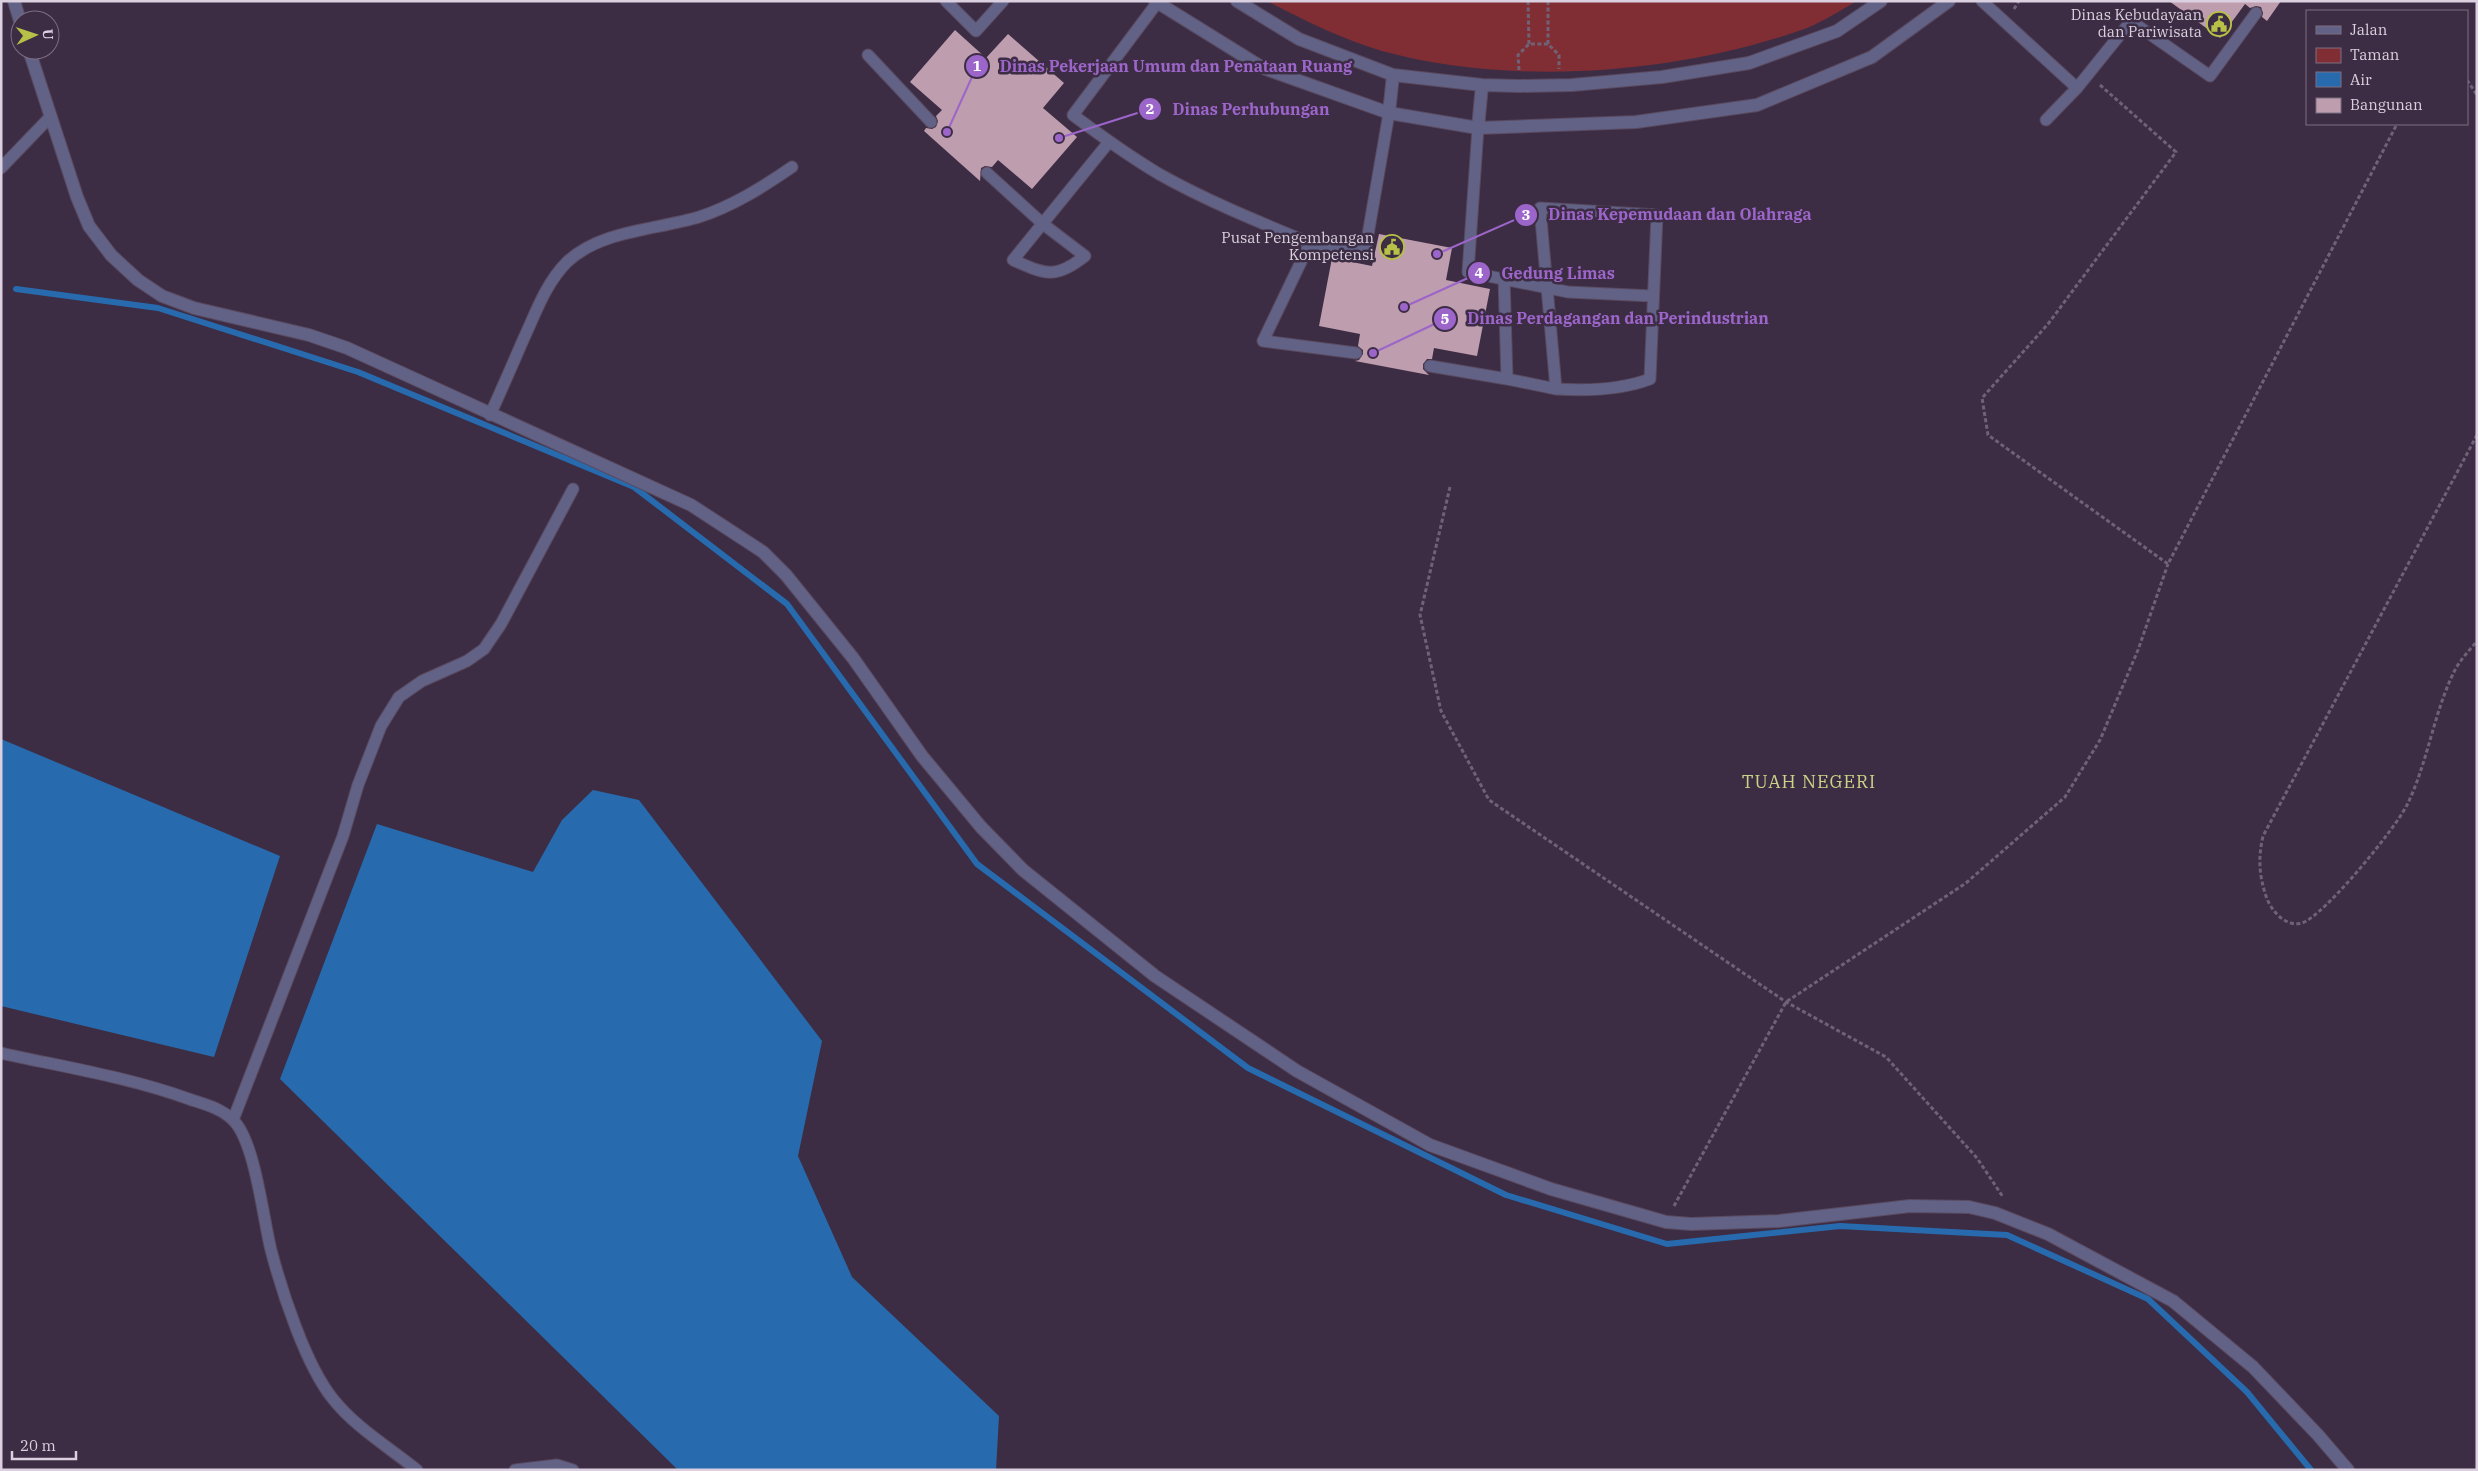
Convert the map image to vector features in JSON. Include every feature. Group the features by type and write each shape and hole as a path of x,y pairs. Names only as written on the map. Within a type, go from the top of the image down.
{"street":[{"path":"1236,1 1299,39 1393,75 1482,85 1519,86 1559,85 1662,77 1749,63 1837,31 1881,1"},
{"path":"1157,2 1263,68 1389,112 1478,128 1636,122 1757,104 1872,57 1949,1"},
{"path":"32,60 77,197 89,226 111,255 138,280 162,296 194,308 309,335 348,348 691,505 763,552 786,575 853,658 922,756 981,827 1024,870 1155,976 1297,1071 1430,1145 1551,1189 1666,1222 1708,1224 1779,1221 1910,1206 1968,1207 1995,1213 2048,1234 2174,1301 2253,1367 2318,1435 2348,1470"},
{"path":"1389,112 1393,75"},
{"path":"1478,128 1482,85"}],"lane":[{"path":"946,1 976,31 1003,1"},
{"path":"1982,1 2077,88"},
{"path":"1157,2 1074,115 1109,142 1160,174 1236,212 1310,243 1364,252 1389,112"},
{"path":"2046,120 2077,88 2131,21 2210,76 2256,12"},
{"path":"868,55 931,122"},
{"path":"1,168 51,116"},
{"path":"1478,128 1468,272 1568,292 1652,296"},
{"path":"987,173 1043,224 1085,256 1067,270 1042,273 1013,260 1043,224 1109,142"},
{"path":"490,414 545,291 567,263 582,251 604,241 698,217 726,206 760,189 792,167"},
{"path":"1430,366 1506,378 1556,389 1575,390 1629,387 1650,379 1652,296 1657,215 1540,208 1556,389"},
{"path":"1310,243 1263,341 1356,353"},
{"path":"1504,278 1506,378"},
{"path":"233,1120 343,836 380,726 399,697 422,681 467,661 484,649 501,624 573,489"},
{"path":"1,1053 150,1085 215,1108 233,1120 242,1134 249,1151 271,1251 300,1337 320,1383 334,1401 352,1418 417,1470"},
{"path":"515,1470 557,1465 573,1470"}],"path":[{"path":"1519,86 1518,56 1529,44 1528,1"},
{"path":"1548,1 1548,44"},
{"path":"2019,1 2013,10 2021,16"},
{"path":"1529,44 1548,44 1559,55 1559,85"},
{"path":"2088,75 2176,152 2048,324 1982,398 1988,435 2168,564"},
{"path":"2468,82 2477,95"},
{"path":"1666,1222 1786,1002 1966,883 2064,797 2100,740 2138,650 2168,564 2395,125"},
{"path":"2477,435 2263,836 2258,856 2261,879 2270,906 2285,921 2300,924 2317,915 2384,841 2407,804 2454,670 2477,641"},
{"path":"1450,488 1420,615 1441,711 1489,800 1786,1002 1886,1057 1977,1158 2004,1199"}],"green space":[{"path":"1267,1 1857,1 1807,28 1757,44 1705,56 1651,65 1596,70 1540,72 1486,69 1433,62 1382,51 1324,29"}],"water":[{"path":"1,739 280,856 214,1057 1,1006"},
{"path":"593,790 639,800 822,1041 798,1156 852,1277 999,1416 996,1470 678,1470 280,1079 377,824 533,872 562,820"}],"building":[{"path":"2169,1 2281,1 2267,21 2262,17 2261,7 2250,8 2245,4 2220,38"},
{"path":"955,30 986,58 1008,34 1064,83 1043,108 1077,137 1032,189 998,160 992,167 985,166 981,168 980,181 924,131 926,128 932,129 936,127 938,121 936,116 942,110 910,82"},
{"path":"1379,234 1452,248 1446,280 1490,289 1477,356 1434,348 1432,359 1427,359 1423,364 1423,369 1429,375 1355,361 1359,360 1363,354 1363,350 1358,346 1360,334 1319,326 1332,258 1372,266"}],"waterway":[{"path":"16,289 158,308 358,372 634,487 787,604 977,864 1248,1068 1506,1195 1667,1244 1840,1226 2007,1235 2148,1299 2247,1392 2311,1470"}],"place":[{"name":"Dinas Kebudayaan dan Pariwisata","path":"2219,24"},
{"name":"Dinas Pekerjaan Umum dan Penataan Ruang","path":"947,132"},
{"name":"Dinas Perhubungan","path":"1059,138"},
{"name":"Pusat Pengembangan Kompetensi","path":"1392,247"},
{"name":"Dinas Kepemudaan dan Olahraga","path":"1437,254"},
{"name":"Gedung Limas","path":"1404,307"},
{"name":"Dinas Perdagangan dan Perindustrian","path":"1373,353"}],"district":[{"name":"TUAH NEGERI","path":"1809,782"}]}
